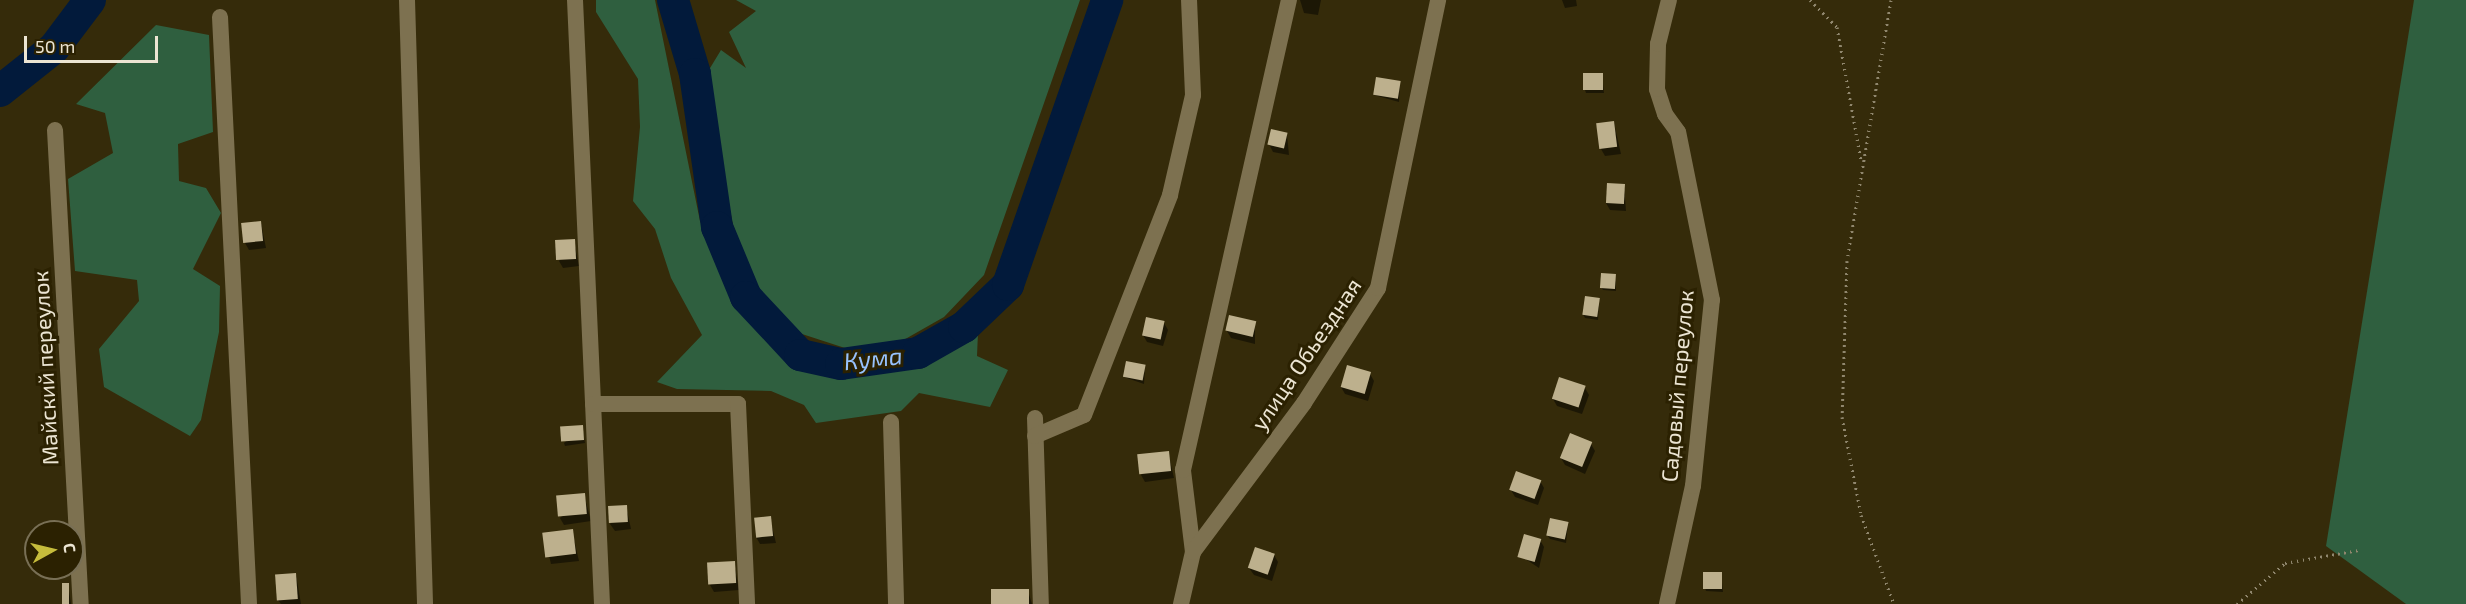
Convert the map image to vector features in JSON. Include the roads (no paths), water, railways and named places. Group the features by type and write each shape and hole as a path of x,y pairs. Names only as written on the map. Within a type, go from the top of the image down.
{"street":[{"path":"407,0 425,604"},
{"path":"575,0 602,604"},
{"path":"1035,436 1084,415 1170,195 1193,95 1189,0"},
{"path":"1193,552 1183,470 1289,0"},
{"name":"улица Обьездная","path":"1181,604 1193,552 1304,403 1378,288 1438,0"},
{"name":"Садовый переулок","path":"1667,604 1693,486 1712,300 1678,132 1665,114 1657,89 1658,44 1669,0"},
{"path":"220,17 249,604"},
{"name":"Майский переулок","path":"55,130 81,604"},
{"path":"593,404 738,404 747,604"},
{"path":"1035,418 1041,604"},
{"path":"891,422 896,604"}],"waterway":[{"name":"Кума","path":"0,91 54,48 90,0"},
{"name":"Кума","path":"673,0 695,74 717,227 746,297 800,355 841,364 918,353 964,327 1008,285 1107,0"}]}
